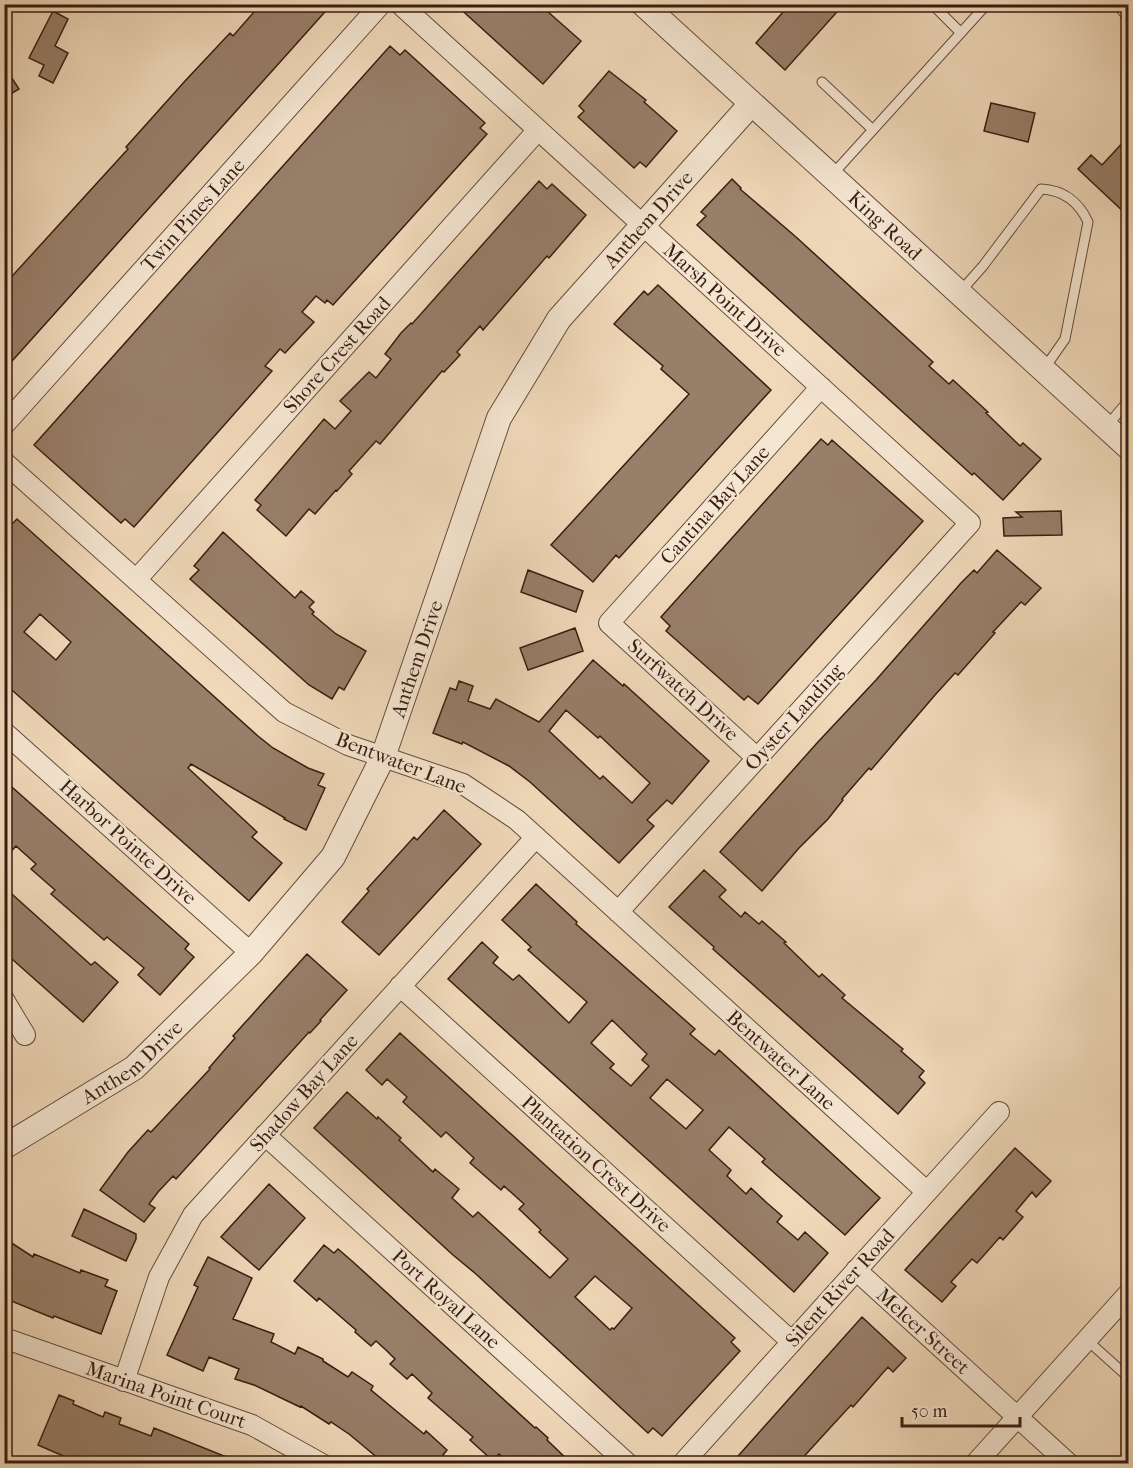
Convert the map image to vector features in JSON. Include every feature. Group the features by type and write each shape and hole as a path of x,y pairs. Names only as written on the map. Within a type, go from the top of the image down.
{"street":[{"name":"Twin Pines Lane","path":"4,425 381,4"},
{"name":"Marsh Point Drive","path":"400,4 970,523"},
{"name":"King Road","path":"644,4 830,177 1128,447"},
{"name":"Anthem Drive","path":"4,1147 134,1068 251,953 333,857 383,757 499,418 559,319 751,104"},
{"name":"Shore Crest Road","path":"136,580 538,130"},
{"name":"Cantina Bay Lane","path":"609,623 821,387"},
{"name":"Bentwater Lane","path":"4,462 284,712 348,745 463,784 516,820 927,1192"},
{"name":"Oyster Landing","path":"618,912 970,523"},
{"name":"Surfwatch Drive","path":"609,623 757,758"},
{"name":"Harbor Pointe Drive","path":"4,732 251,953"},
{"name":"Shadow Bay Lane","path":"123,1381 159,1277 193,1215 536,837"},
{"name":"Plantation Crest Drive","path":"400,986 792,1342"},
{"path":"4,1000 25,1035"},
{"name":"Silent River Road","path":"682,1464 999,1112"},
{"name":"Port Royal Lane","path":"265,1135 627,1464"},
{"name":"Melcer Street","path":"856,1270 1069,1464"},
{"path":"975,1464 1128,1294"},
{"name":"Marina Point Court","path":"4,1338 252,1425 322,1464"}],"lane":[{"path":"932,4 961,33"},
{"path":"830,177 987,4"},
{"path":"1117,4 1128,18"},
{"path":"822,82 873,130"},
{"path":"958,294 983,266 1041,189 1055,190 1083,210 1088,222 1065,339 1044,370"},
{"path":"1106,427 1128,401"},
{"path":"1087,1340 1128,1377"}],"building":[{"path":"261,4 332,4 4,370 4,285 128,149 126,147 185,81 230,33 233,36"},
{"path":"455,4 539,4 581,41 543,84"},
{"path":"790,4 844,4 785,70 756,43"},
{"path":"53,11 68,19 55,46 68,53 53,83 39,76 44,65 29,58"},
{"path":"390,46 400,55 405,50 485,123 480,128 487,134 333,305 327,300 325,303 316,296 302,312 314,322 285,353 280,349 265,366 272,371 134,527 125,519 121,523 34,445"},
{"path":"4,66 19,89 4,98"},
{"path":"609,71 646,100 644,102 677,131 646,167 640,162 634,168 578,117 584,111 579,106"},
{"path":"991,103 1035,113 1028,142 984,131"},
{"path":"1128,137 1128,216 1078,169 1091,155 1102,165"},
{"path":"732,179 740,189 933,362 929,366 949,384 953,380 1020,446 1023,443 1041,459 1003,500 974,473 972,475 697,225 706,216 701,212"},
{"path":"539,181 547,189 552,184 586,215 483,330 480,326 457,352 460,355 444,372 442,371 380,444 376,441 349,471 352,474 337,491 315,514 309,509 286,536 257,510 261,505 255,500 324,419 335,429 351,411 340,401 369,372 376,378 391,359 385,354 401,333 412,324"},
{"path":"658,285 771,390 619,558 616,555 593,582 551,545 689,394 661,369 663,366 614,324 644,291 648,295"},
{"path":"821,439 828,445 832,440 923,521 758,704 748,696 744,700 666,631 670,626 661,617"},
{"path":"1061,511 1062,535 1004,536 1003,518 1022,517 1016,512"},
{"path":"17,519 273,748 308,768 324,774 318,785 325,788 306,830 191,764 188,768 257,832 252,837 282,863 249,901 4,683 4,521 10,526","holes":["40,614 71,642 56,660 24,632"]},
{"path":"223,532 295,598 301,591 314,602 309,607 314,612 312,614 336,634 366,651 344,690 339,687 332,699 309,685 190,579 199,570 194,566"},
{"path":"997,550 1041,588 1025,605 1021,602 958,675 955,673 762,891 720,852 961,583 974,570 977,573"},
{"path":"528,570 583,591 576,612 521,592"},
{"path":"575,628 583,651 528,670 520,648"},
{"path":"593,660 623,686 624,684 709,761 672,804 667,800 647,820 654,826 619,863 530,782 509,766 463,742 462,744 433,733 450,688 456,690 459,681 473,686 468,701 490,709 496,699 539,722","holes":["566,710 598,738 600,736 650,783 632,803 603,776 600,779 549,731"]},
{"path":"4,780 189,944 185,949 194,957 160,995 138,975 144,968 107,937 104,940 51,894 55,890 31,869 36,864 16,846 4,859"},
{"path":"444,810 481,844 379,955 342,922 369,891 367,889 414,837 417,840"},
{"path":"704,870 726,890 719,897 741,917 745,912 759,924 762,921 786,942 784,943 819,977 822,974 845,995 842,998 903,1049 901,1051 924,1071 919,1077 925,1083 898,1114 669,907"},
{"path":"536,884 577,922 576,924 695,1029 690,1034 715,1055 719,1050 880,1198 845,1235 762,1162 765,1159 729,1127 709,1150 731,1170 727,1176 746,1194 751,1188 782,1216 777,1222 798,1240 805,1232 828,1253 794,1292 448,979 482,942 498,957 493,963 513,980 519,975 569,1023 587,1002 528,950 531,947 502,920","holes":["612,1020 647,1054 642,1060 649,1066 631,1086 610,1068 614,1064 591,1043","667,1079 703,1110 686,1129 650,1098"]},
{"path":"4,887 91,965 95,962 118,982 83,1022 4,952"},
{"path":"307,954 347,990 321,1021 176,1179 173,1176 158,1192 149,1204 155,1208 144,1222 100,1190 128,1152 148,1130 151,1132 210,1069 235,1038 233,1036"},
{"path":"400,1033 735,1338 731,1342 740,1351 662,1436 653,1428 648,1433 314,1128 347,1092 401,1138 399,1140 433,1172 435,1169 459,1189 452,1198 473,1217 478,1212 550,1278 568,1259 539,1232 541,1230 519,1209 524,1204 504,1186 501,1190 470,1163 474,1158 446,1132 441,1137 403,1102 407,1097 387,1079 382,1085 366,1070","holes":["595,1276 632,1308 614,1329 610,1330 575,1297"]},
{"path":"1015,1148 1051,1181 1036,1197 1032,1192 1016,1211 1023,1217 1003,1240 1000,1237 977,1263 972,1259 951,1282 956,1286 942,1302 905,1270"},
{"path":"269,1184 305,1218 259,1270 221,1237"},
{"path":"84,1209 136,1234 126,1261 72,1236"},
{"path":"4,1238 33,1257 34,1254 80,1273 81,1270 108,1280 105,1286 117,1291 101,1334 4,1298"},
{"path":"324,1245 334,1253 338,1249 352,1261 548,1438 547,1440 572,1464 510,1464 499,1454 493,1461 470,1440 473,1437 428,1398 432,1393 412,1374 407,1379 390,1364 395,1359 386,1350 376,1341 371,1346 319,1298 317,1301 294,1281"},
{"path":"208,1257 252,1278 233,1319 274,1334 271,1342 295,1354 298,1347 323,1359 348,1377 352,1372 373,1386 371,1390 424,1434 426,1431 447,1450 443,1455 452,1464 385,1464 331,1422 329,1424 301,1406 235,1379 239,1369 209,1357 203,1371 167,1355 198,1287 194,1285"},
{"path":"862,1317 906,1358 893,1372 888,1367 853,1407 851,1405 797,1464 731,1464"},
{"path":"59,1395 103,1417 105,1412 121,1418 119,1424 151,1436 154,1428 244,1464 96,1464 77,1456 75,1461 38,1445"}]}
